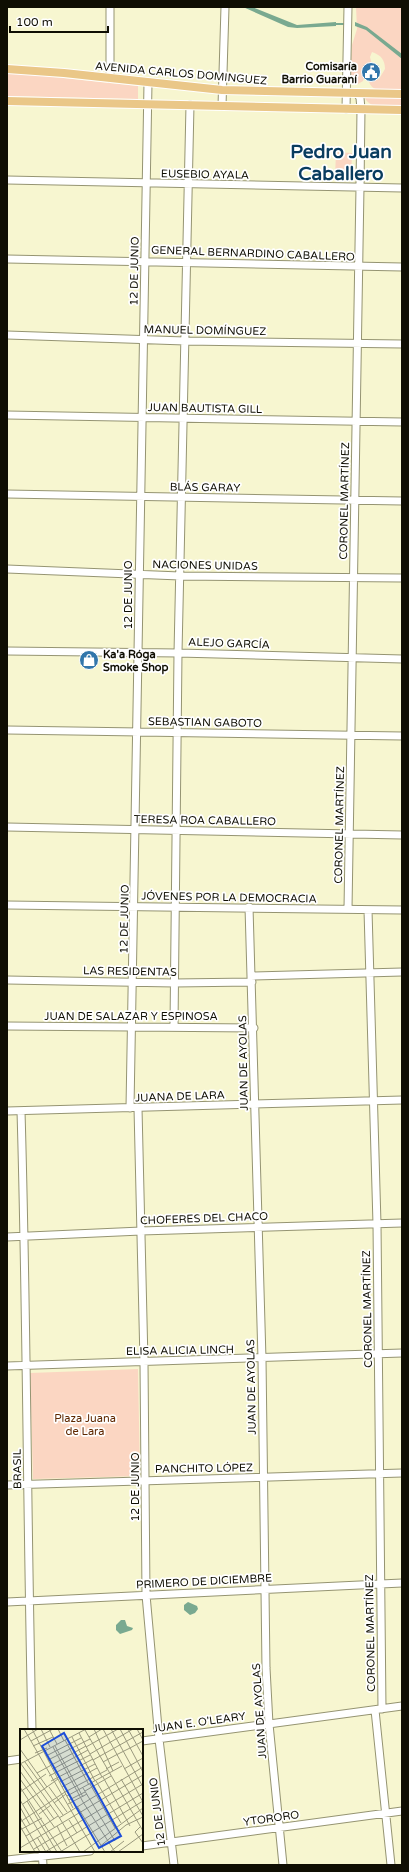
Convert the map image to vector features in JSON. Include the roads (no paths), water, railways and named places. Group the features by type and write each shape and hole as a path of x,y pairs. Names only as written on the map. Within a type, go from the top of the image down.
{"main road":[{"name":"AVENIDA CARLOS DOMINGUEZ","path":"7,69 222,90 402,94"},
{"path":"7,101 402,110"}],"street":[{"path":"110,7 110,78"},
{"path":"222,106 225,7"},
{"path":"346,109 346,98 348,93 348,7"},
{"name":"12 DE JUNIO","path":"130,1108 135,907 138,732 138,575 148,83"},
{"name":"CORONEL MARTÍNEZ","path":"348,909 361,109 360,98 357,93"},
{"path":"174,1027 178,653 190,105"},
{"name":"EUSEBIO AYALA","path":"7,180 189,185 402,188"},
{"name":"GENERAL BERNARDINO CABALLERO","path":"7,259 402,267"},
{"name":"MANUEL DOMÍNGUEZ","path":"7,335 185,341 402,344"},
{"name":"JUAN BAUTISTA GILL","path":"7,415 402,422"},
{"name":"BLÁS GARAY","path":"7,494 402,501"},
{"name":"NACIONES UNIDAS","path":"7,569 180,576 402,578"},
{"name":"ALEJO GARCÍA","path":"7,651 138,652 402,659"},
{"name":"SEBASTIAN GABOTO","path":"7,730 402,736"},
{"name":"TERESA ROA CABALLERO","path":"7,827 136,831 402,835"},
{"name":"JÓVENES POR LA DEMOCRACIA","path":"7,905 402,910"},
{"name":"JUAN DE AYOLAS","path":"249,907 254,1028 262,1359 266,1668 269,1724 283,1865"},
{"name":"CORONEL MARTÍNEZ","path":"368,910 374,1101 378,1354 380,1584 378,1709 385,1814 391,1865"},
{"name":"LAS RESIDENTAS","path":"7,980 174,983 370,972 402,972"},
{"name":"JUAN DE SALAZAR Y ESPINOSA","path":"7,1026 254,1028"},
{"name":"JUANA DE LARA","path":"7,1111 402,1100"},
{"name":"12 DE JUNIO","path":"138,1108 146,1481 146,1595 159,1739 174,1865"},
{"name":"BRASIL","path":"21,1111 29,1484 29,1601 32,1729"},
{"name":"CHOFERES DEL CHACO","path":"7,1237 141,1231 402,1223"},
{"name":"ELISA ALICIA LINCH","path":"7,1366 262,1359 402,1353"},
{"name":"PANCHITO LÓPEZ","path":"7,1485 402,1473"},
{"name":"PRIMERO DE DICIEMBRE","path":"7,1602 402,1583"},
{"name":"JUAN E. O'LEARY","path":"143,1741 402,1706"},
{"path":"7,1761 20,1759"},
{"name":"YTORORO","path":"143,1846 402,1811"},
{"path":"7,1860 42,1854 74,1852"},
{"path":"42,1854 43,1865"}],"waterway":[{"path":"334,24 346,24"}],"place":[{"name":"Comisaría Barrio Guaraní","path":"371,72"},
{"name":"Ka'a Róga Smoke Shop","path":"89,660"}],"district":[{"name":"Pedro Juan Caballero","path":"341,162"}],"park label":[{"name":"Plaza Juana de Lara","path":"85,1424"}]}
